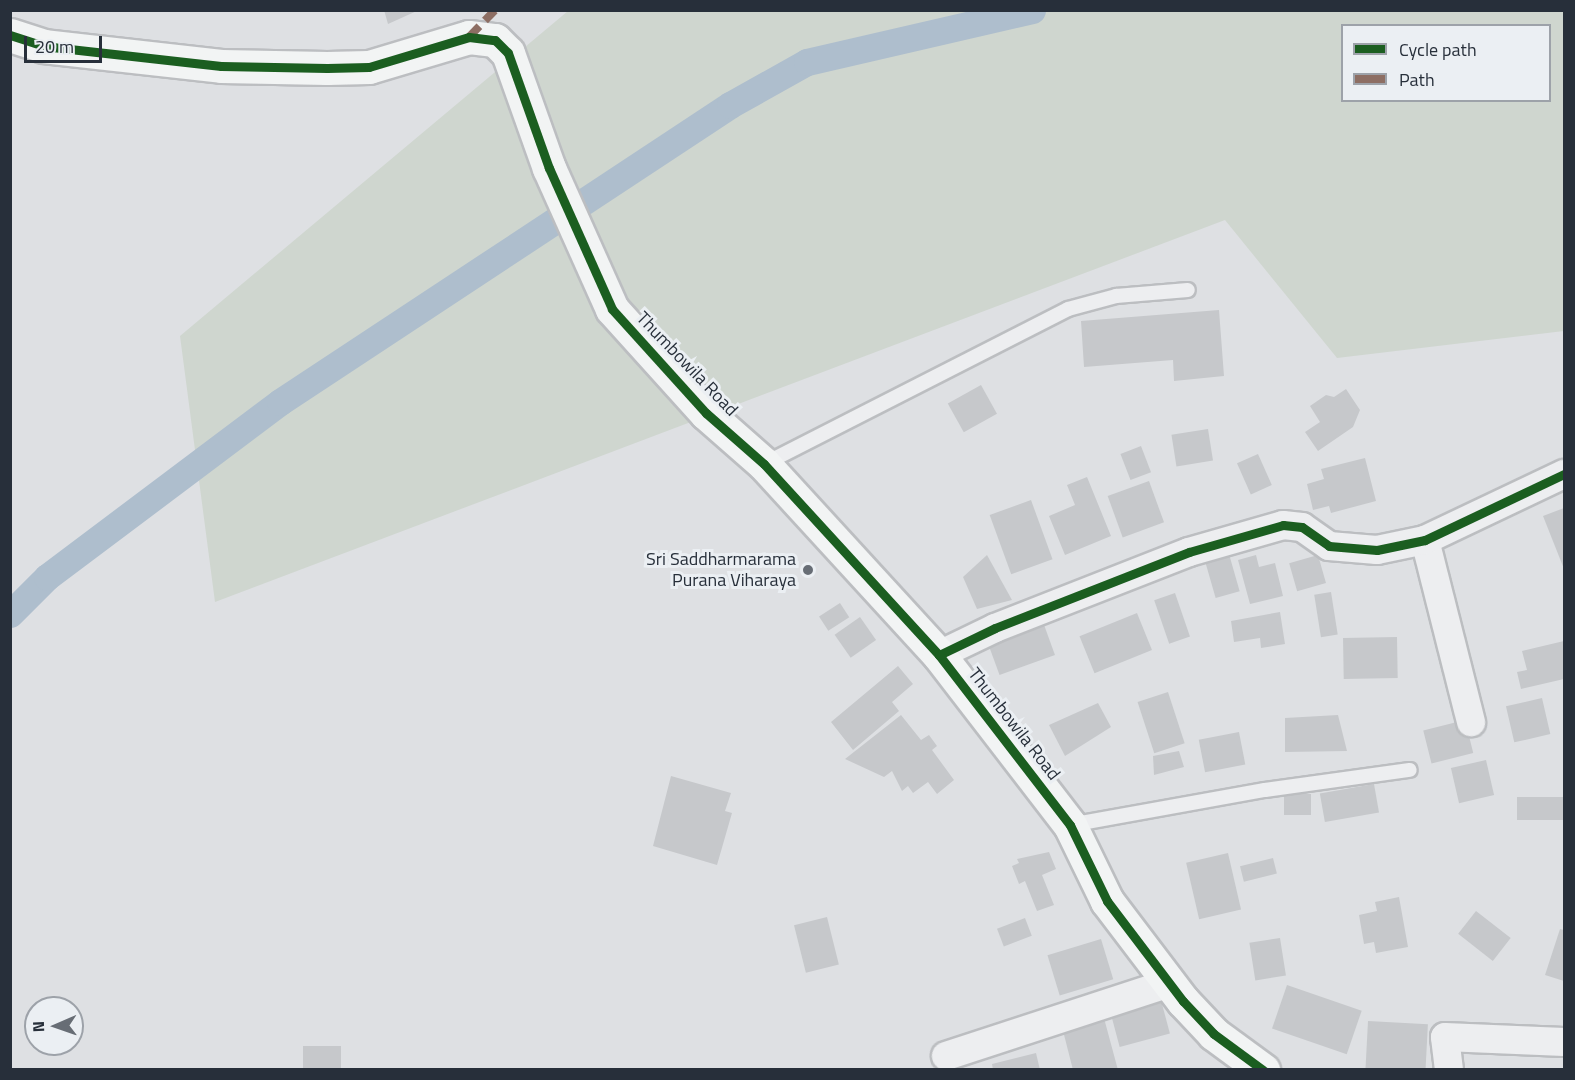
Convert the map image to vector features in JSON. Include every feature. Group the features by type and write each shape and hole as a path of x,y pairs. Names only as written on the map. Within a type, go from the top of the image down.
{"street":[{"name":"Thumbowila Road","path":"10,35 43,46 221,66 327,68 369,67 469,37 495,40 508,53 549,168 612,309 706,413 764,464 939,655 1070,825 1107,901 1170,984 1214,1034 1263,1070"},
{"path":"939,655 995,628 1189,552 1283,525 1302,527 1329,546 1377,550 1425,540 1564,474"},
{"path":"1425,540 1471,722"},
{"path":"946,1056 1170,984"},
{"path":"1449,1070 1445,1037 1564,1042"}],"lane":[{"path":"764,464 1068,309 1116,296 1188,290"},
{"path":"1070,825 1266,790 1410,770"}],"shaded area":[{"path":"568,11 1564,11 1564,331 1337,358 1225,220 215,602 180,336"}],"building":[{"path":"384,10 419,10 388,24"},
{"path":"1219,310 1224,376 1174,381 1173,360 1084,367 1081,321"},
{"path":"981,385 997,414 964,432 948,403"},
{"path":"1346,389 1360,410 1353,427 1318,451 1305,432 1320,422 1310,406 1326,395 1334,397"},
{"path":"1208,429 1213,461 1176,466 1171,435"},
{"path":"1141,446 1151,472 1130,480 1120,454"},
{"path":"1258,454 1272,485 1251,494 1237,463"},
{"path":"1365,458 1376,501 1331,513 1329,506 1313,510 1307,484 1324,479 1321,469"},
{"path":"1087,477 1111,536 1065,555 1049,516 1075,505 1067,485"},
{"path":"1149,481 1164,522 1123,537 1108,496"},
{"path":"1031,500 1053,559 1011,574 990,515"},
{"path":"1564,508 1564,569 1543,516"},
{"path":"1227,547 1240,591 1216,598 1203,554"},
{"path":"987,555 1012,600 977,609 963,577"},
{"path":"1256,555 1259,567 1275,563 1283,596 1250,604 1238,560"},
{"path":"1318,555 1326,583 1297,591 1289,563"},
{"path":"1331,592 1338,634 1321,637 1314,595"},
{"path":"1175,593 1190,636 1169,644 1154,600"},
{"path":"840,603 849,617 828,631 819,617"},
{"path":"1280,612 1285,644 1261,648 1260,638 1234,642 1231,621"},
{"path":"1137,613 1152,650 1094,673 1080,636"},
{"path":"860,617 876,640 851,658 835,635"},
{"path":"1043,622 1055,655 1000,675 988,642"},
{"path":"1397,637 1398,678 1344,679 1343,638"},
{"path":"1564,641 1564,679 1521,689 1517,672 1527,670 1522,651"},
{"path":"898,666 913,684 892,702 899,711 853,750 831,722"},
{"path":"1168,692 1185,743 1154,753 1138,702"},
{"path":"1542,698 1550,734 1514,742 1506,706"},
{"path":"1098,703 1111,727 1065,756 1049,725"},
{"path":"901,715 921,740 929,735 937,746 932,750 954,780 937,794 928,782 913,793 908,786 902,791 892,771 884,777 845,759"},
{"path":"1338,715 1347,751 1285,752 1285,718"},
{"path":"1465,720 1473,753 1432,763 1423,730"},
{"path":"1239,732 1245,764 1205,772 1199,740"},
{"path":"1179,751 1184,767 1154,775 1153,756"},
{"path":"1486,760 1494,795 1459,803 1451,768"},
{"path":"671,776 731,793 725,811 732,813 717,865 653,846"},
{"path":"1374,784 1379,813 1325,822 1320,794"},
{"path":"1284,794 1311,794 1311,815 1284,815"},
{"path":"1517,797 1564,797 1564,820 1517,820"},
{"path":"1049,852 1056,869 1042,875 1054,905 1037,911 1025,881 1019,884 1012,866 1019,863 1017,859"},
{"path":"1228,853 1241,910 1199,919 1186,863"},
{"path":"1273,858 1277,874 1244,882 1240,866"},
{"path":"1399,897 1408,947 1376,953 1374,942 1364,944 1359,915 1377,911 1375,902"},
{"path":"1476,911 1511,938 1493,961 1458,934"},
{"path":"827,917 839,965 806,973 794,925"},
{"path":"1025,918 1032,936 1004,946 997,929"},
{"path":"1560,929 1564,930 1564,981 1545,975"},
{"path":"1280,938 1286,976 1255,980 1249,943"},
{"path":"1101,939 1113,979 1060,996 1047,955"},
{"path":"1287,985 1362,1011 1347,1054 1272,1028"},
{"path":"1158,989 1170,1033 1120,1047 1108,1002"},
{"path":"1101,1007 1118,1070 1073,1070 1060,1019"},
{"path":"1368,1021 1428,1024 1426,1070 1365,1070"},
{"path":"303,1046 341,1046 341,1070 303,1070"},
{"path":"1036,1053 1040,1070 993,1070 992,1064"}],"waterway":[{"path":"10,614 47,577 280,402 730,105 807,62 1032,10"}],"marked path":[{"path":"469,37 495,10"}],"cycle path":[{"path":"10,35 43,46 221,66 327,68 369,67 469,37 495,40 508,53 549,168 612,309 706,413 764,464 939,655 1070,825 1107,901 1183,1001 1214,1034 1263,1070"},
{"path":"939,655 995,628 1189,552 1283,525 1302,527 1329,546 1377,550 1425,540 1564,474"}],"place":[{"name":"Sri Saddharmarama Purana Viharaya","path":"808,570"}]}
